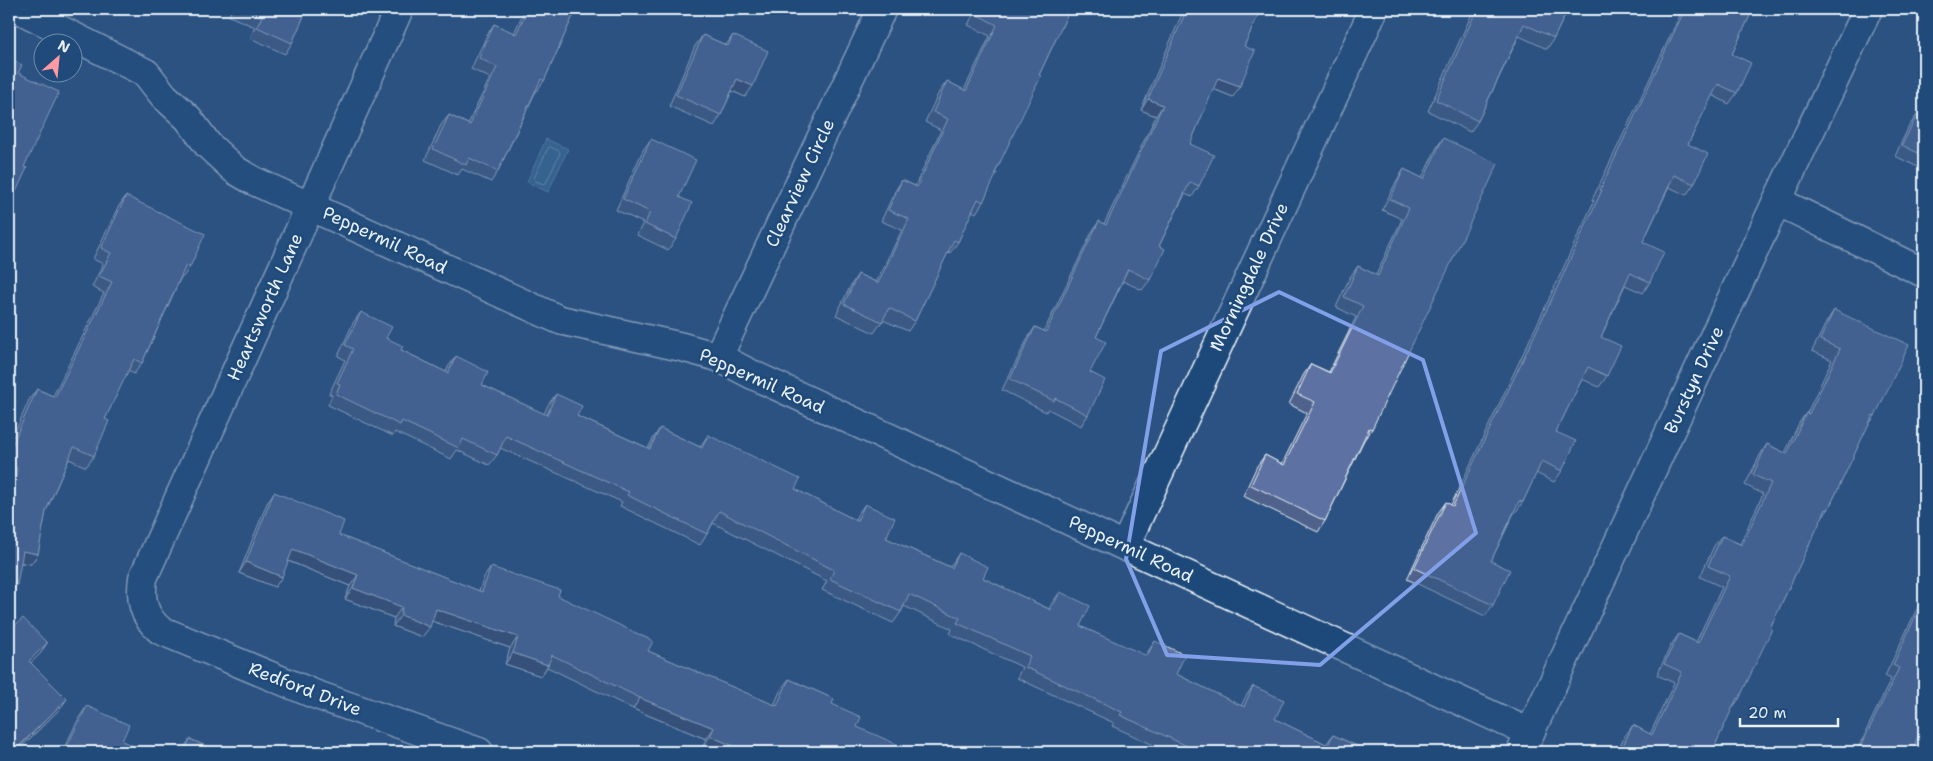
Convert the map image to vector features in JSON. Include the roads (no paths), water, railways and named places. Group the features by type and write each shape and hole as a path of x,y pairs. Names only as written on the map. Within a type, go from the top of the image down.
{"street":[{"name":"Peppermil Road","path":"19,9 146,73 164,96 188,118 208,145 235,170 254,181 560,320 682,347 718,358 1124,546 1526,743"},
{"name":"Heartsworth Lane","path":"144,608 141,592 143,578 399,9"},
{"name":"Clearview Circle","path":"718,358 882,9"},
{"name":"Morningdale Drive","path":"1124,546 1374,9"},
{"name":"Burstyn Drive","path":"1526,743 1868,9"},
{"path":"1777,201 1924,273"},
{"name":"Redford Drive","path":"144,608 150,621 160,630 314,694 479,752"}],"water":[{"path":"546,139 568,149 548,192 527,182"}]}
